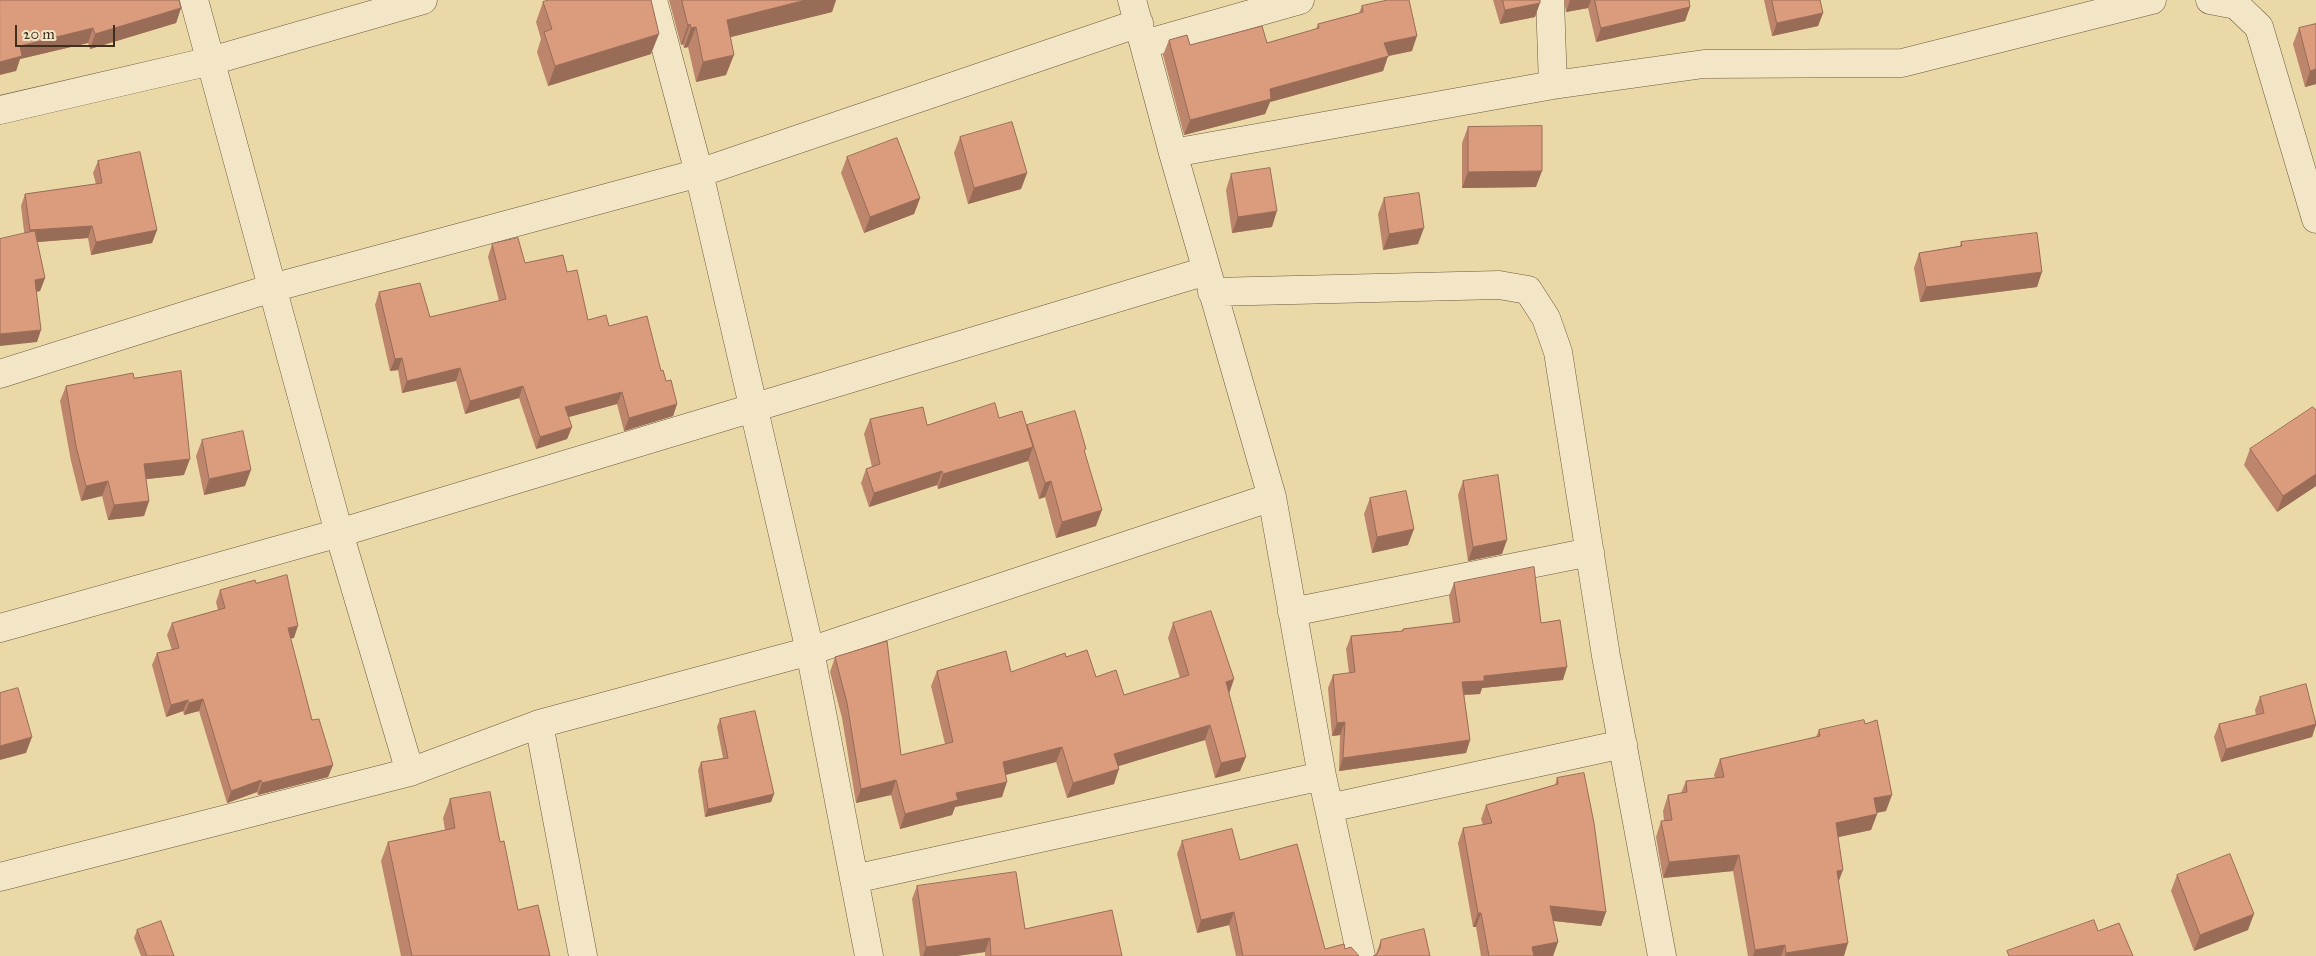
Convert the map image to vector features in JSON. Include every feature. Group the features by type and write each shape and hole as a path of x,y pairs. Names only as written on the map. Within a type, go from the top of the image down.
{"street":[{"path":"194,0 339,533 410,772"},
{"path":"0,110 211,61 423,0"},
{"path":"653,0 698,173 810,651 869,956"},
{"path":"0,374 272,288 698,173 1139,22 1300,0"},
{"path":"1550,0 1553,85"},
{"path":"1172,154 1553,85 1704,64 1902,62 2152,0"},
{"path":"2235,2 2259,27 2316,219"},
{"path":"1139,22 1172,154 1272,497 1322,776 1361,956"},
{"path":"0,628 339,533 753,408 1209,282 1499,285 1528,290 1546,318 1558,352 1623,744 1662,956"},
{"path":"0,876 410,772 538,724 810,651 1272,497"},
{"path":"1292,612 1590,552"},
{"path":"538,724 583,956"},
{"path":"1329,808 1623,744"},
{"path":"854,879 1322,776"}],"building":[{"path":"0,0 179,0 181,8 95,34 93,28 20,46 22,56 0,62"},
{"path":"549,0 651,0 659,34 555,66 544,32 552,29 543,2"},
{"path":"682,0 806,0 727,20 734,55 703,62 696,27 691,28 690,24 688,25"},
{"path":"1388,0 1409,0 1417,36 1384,43 1389,56 1270,89 1271,99 1190,120 1169,40 1187,35 1190,45 1262,26 1267,43 1319,28 1318,24 1363,12 1362,6"},
{"path":"1503,0 1540,0 1540,3 1505,10"},
{"path":"1595,0 1689,0 1690,7 1601,28"},
{"path":"1772,0 1820,0 1823,13 1777,23"},
{"path":"2316,24 2316,69 2310,71 2299,28"},
{"path":"1012,122 1027,173 974,188 960,137"},
{"path":"1542,126 1542,171 1468,172 1468,127"},
{"path":"897,138 920,198 870,217 847,157"},
{"path":"140,152 157,230 96,242 92,226 30,230 25,194 102,183 98,161"},
{"path":"1270,168 1277,211 1238,217 1231,174"},
{"path":"1419,193 1424,228 1389,234 1384,198"},
{"path":"35,231 45,278 35,280 41,330 0,334 0,239"},
{"path":"2037,233 2042,272 1926,287 1919,253 1962,246 1961,242"},
{"path":"518,238 525,263 563,255 567,272 577,270 588,320 606,315 609,326 647,316 661,371 663,370 666,381 671,380 677,404 629,418 622,392 565,407 572,427 540,437 523,386 470,401 460,368 407,381 402,358 395,359 379,292 420,283 430,317 506,299 492,244"},
{"path":"181,371 190,459 144,464 149,501 114,505 108,481 86,486 76,446 66,386 133,373 134,378"},
{"path":"995,403 999,418 1022,411 1033,447 943,474 942,471 874,493 866,469 880,464 870,419 923,407 927,425"},
{"path":"2313,407 2316,410 2316,474 2283,496 2250,449"},
{"path":"1075,411 1086,449 1084,450 1102,510 1062,522 1051,481 1045,483 1027,425"},
{"path":"243,431 251,470 209,479 202,440"},
{"path":"1498,475 1507,540 1473,547 1463,481"},
{"path":"1406,491 1414,529 1377,537 1370,498"},
{"path":"1534,567 1541,623 1560,620 1567,667 1484,676 1484,681 1462,682 1470,740 1343,758 1345,722 1337,723 1333,675 1355,672 1351,636 1403,631 1403,629 1460,622 1454,583"},
{"path":"287,575 298,626 288,628 312,720 319,719 333,765 262,783 261,780 231,791 203,699 189,703 188,700 171,705 157,653 179,648 172,623 225,608 220,590 255,580 256,583"},
{"path":"1211,611 1234,679 1226,682 1246,757 1221,763 1210,725 1114,754 1119,769 1073,783 1062,747 1003,762 1007,782 956,793 958,800 905,814 896,780 861,789 847,703 835,657 887,641 901,755 953,742 937,671 1006,651 1011,672 1065,653 1066,657 1087,650 1096,677 1116,670 1124,695 1189,675 1173,623"},
{"path":"2306,684 2316,724 2226,749 2219,724 2264,713 2260,697"},
{"path":"18,688 32,737 0,746 0,693"},
{"path":"755,711 774,794 708,809 701,762 728,758 720,719"},
{"path":"1864,720 1865,724 1877,720 1892,795 1874,798 1877,814 1836,823 1843,870 1837,871 1848,943 1786,953 1785,945 1755,950 1739,855 1669,862 1661,821 1672,820 1668,795 1687,792 1686,781 1724,777 1720,759 1820,736 1819,730"},
{"path":"1584,773 1594,823 1606,912 1550,906 1558,942 1532,947 1534,956 1489,956 1481,913 1478,913 1463,828 1492,823 1486,805 1558,784 1557,778"},
{"path":"490,792 500,842 504,841 518,910 538,905 550,956 412,956 388,842 455,828 450,799"},
{"path":"1232,829 1240,860 1297,844 1325,949 1344,944 1345,949 1351,947 1359,956 1243,956 1234,912 1201,920 1182,841"},
{"path":"2230,854 2254,914 2200,935 2177,875"},
{"path":"1016,872 1025,929 1112,910 1122,956 991,956 990,938 926,947 917,886"},
{"path":"2094,920 2098,931 2119,923 2133,956 2009,956 2007,951"},
{"path":"161,921 174,956 147,956 137,930"},
{"path":"1424,929 1430,956 1373,956 1377,954 1380,948 1381,940"}]}
